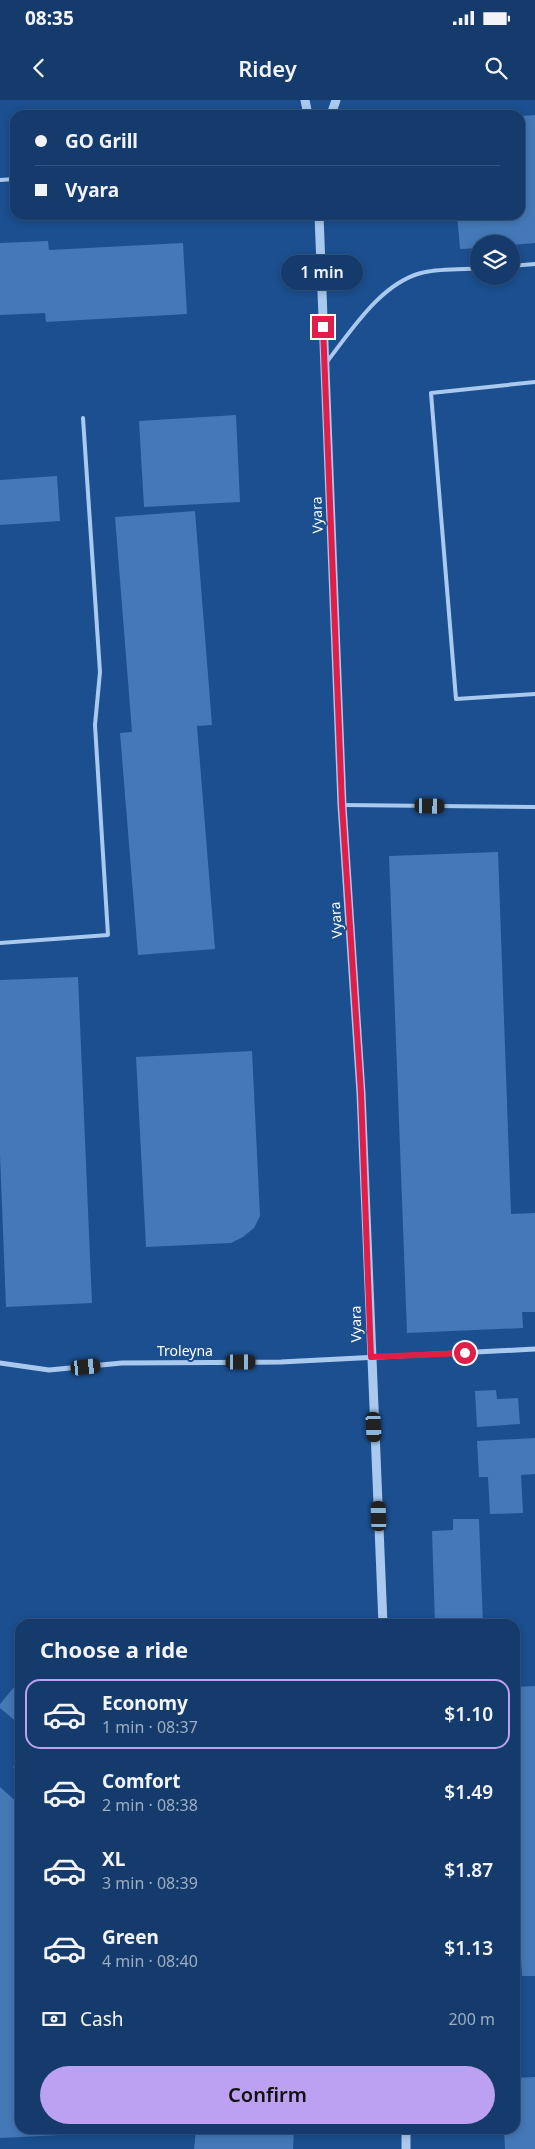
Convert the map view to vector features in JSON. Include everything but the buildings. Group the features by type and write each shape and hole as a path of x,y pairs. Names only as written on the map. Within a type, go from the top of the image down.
{"street":[{"name":"Vyara","path":"319,220 342,805 361,1093 384,1619"},
{"name":"Troleyna","path":"0,1363 49,1370 122,1363 280,1362 535,1349"},
{"path":"406,2134 406,2149"}],"lane":[{"path":"520,265 535,264"},
{"path":"325,365 369,308 398,284 421,273 470,269"},
{"path":"535,382 430,393 456,699 535,694"},
{"path":"0,943 108,935 95,725 100,672 83,418"},
{"path":"342,805 535,807"}],"route":[{"path":"323,327 342,805 361,1093 371,1357 465,1353"}]}
